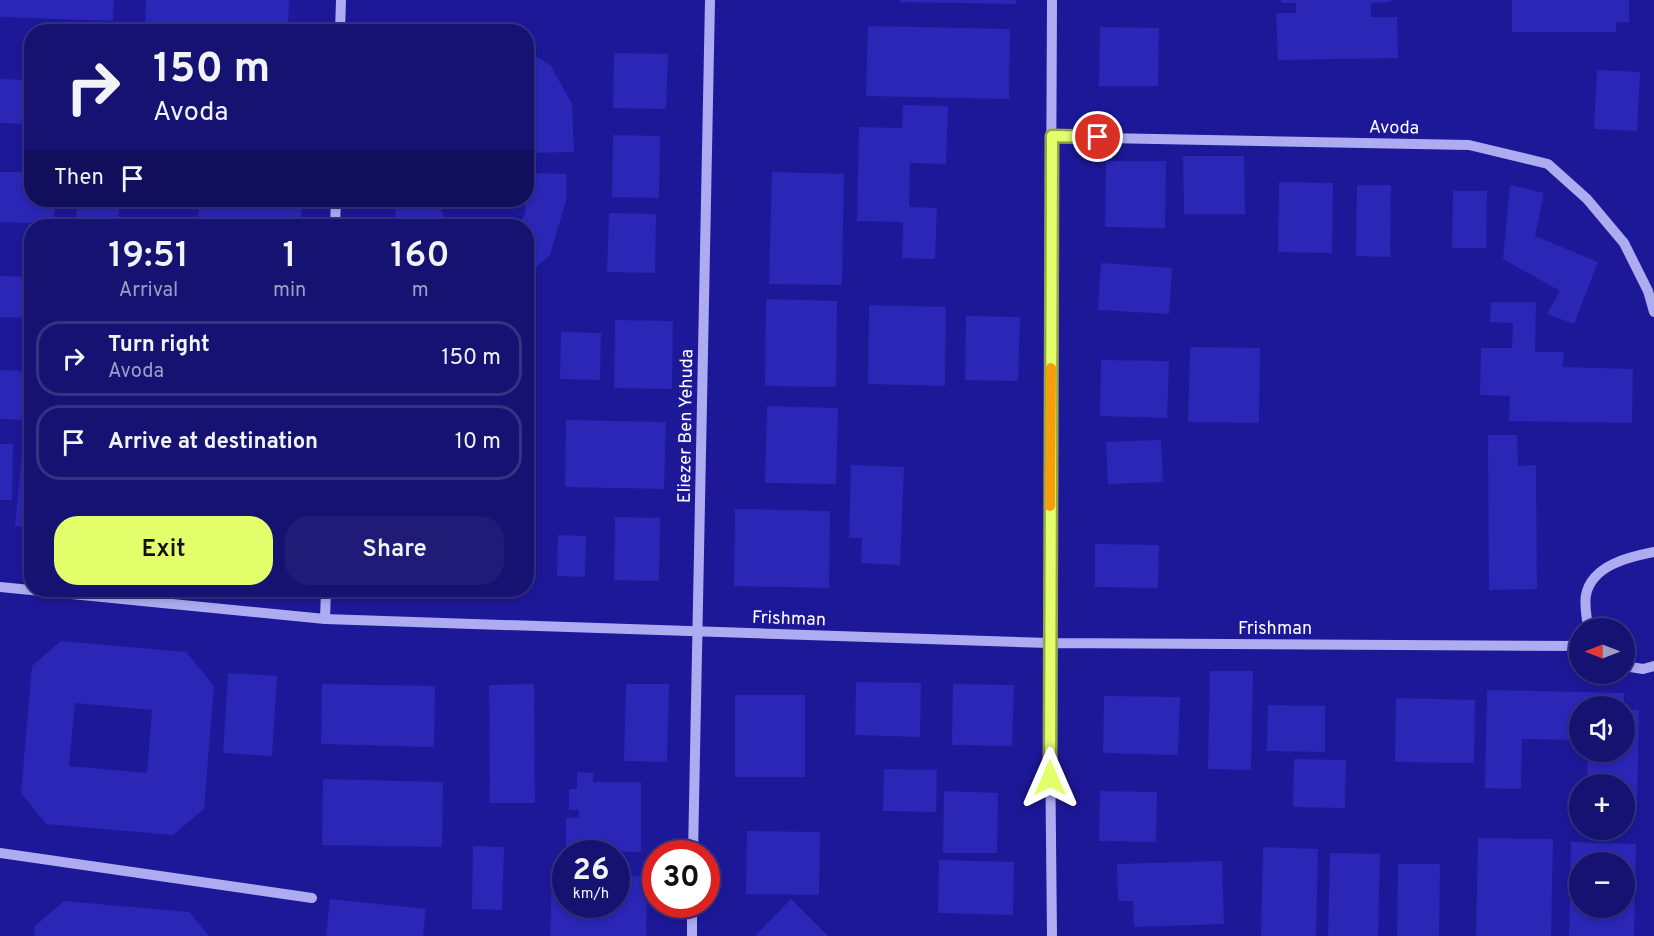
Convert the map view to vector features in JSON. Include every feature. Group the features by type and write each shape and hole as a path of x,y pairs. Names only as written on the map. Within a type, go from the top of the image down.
{"street":[{"path":"340,24 341,0"},
{"name":"Eliezer Ben Yehuda","path":"693,840 710,0"},
{"path":"1052,0 1049,643 1052,936"},
{"name":"Avoda","path":"1052,136 1469,145 1548,164 1587,199 1624,243 1648,291 1654,312"},
{"path":"1587,618 1586,595 1594,578 1610,565 1627,557 1654,552"},
{"name":"Frishman","path":"0,587 24,589"},
{"name":"Frishman","path":"102,597 325,619 698,632 1049,643 1569,646"},
{"path":"325,619 326,597"},
{"path":"1635,668 1643,669 1654,666"},
{"path":"0,853 312,898"},
{"path":"692,918 692,936"}],"building":[{"path":"0,0 114,0 113,21 0,17"},
{"path":"146,0 289,0 288,24 145,24"},
{"path":"900,0 1016,0 1016,4 900,2"},
{"path":"1281,0 1391,0 1391,2 1371,3 1371,17 1397,17 1398,58 1278,60 1276,13 1296,13 1296,3 1281,3"},
{"path":"1512,0 1629,0 1629,22 1616,22 1616,32 1512,32"},
{"path":"868,26 1010,29 1009,99 866,96"},
{"path":"1100,27 1159,28 1158,86 1099,86"},
{"path":"614,53 668,54 666,109 613,108"},
{"path":"534,55 551,66 572,104 574,152 534,153"},
{"path":"1597,70 1640,72 1637,131 1594,129"},
{"path":"0,79 24,80 24,124 0,123"},
{"path":"903,105 948,106 946,164 910,163 909,207 937,208 935,259 902,258 903,222 857,221 859,127 902,128"},
{"path":"613,135 660,136 659,198 612,197"},
{"path":"1183,156 1244,156 1245,214 1184,214"},
{"path":"1106,161 1166,161 1165,228 1105,227"},
{"path":"0,172 24,172 24,207 55,207 54,219 24,219 24,223 0,222"},
{"path":"772,172 844,174 842,285 769,284"},
{"path":"534,173 566,174 566,201 550,255 534,269 534,219 522,219 525,215 525,207 534,207"},
{"path":"1279,182 1333,183 1332,253 1278,252"},
{"path":"1357,185 1391,185 1390,257 1356,256"},
{"path":"1510,185 1544,193 1535,236 1598,262 1574,324 1547,314 1560,291 1503,259"},
{"path":"1453,191 1487,191 1486,248 1452,248"},
{"path":"77,207 119,207 118,219 76,219"},
{"path":"199,207 302,207 301,219 198,219"},
{"path":"395,207 440,207 444,219 396,219"},
{"path":"609,213 656,214 655,273 607,272"},
{"path":"1101,263 1172,268 1169,314 1098,310"},
{"path":"0,276 24,277 24,318 0,317"},
{"path":"766,299 837,301 836,387 765,386"},
{"path":"1491,302 1536,302 1535,352 1564,352 1563,367 1633,369 1632,423 1509,421 1510,396 1480,395 1481,348 1512,348 1513,323 1490,322"},
{"path":"869,305 946,307 945,386 868,384"},
{"path":"966,316 1020,317 1018,381 965,380"},
{"path":"615,320 673,321 672,389 614,388"},
{"path":"561,332 601,333 600,380 560,379"},
{"path":"1190,347 1260,348 1259,423 1188,422"},
{"path":"1101,360 1169,361 1167,418 1100,416"},
{"path":"0,370 24,371 24,420 0,419"},
{"path":"767,406 838,408 836,484 765,483"},
{"path":"566,420 666,422 664,489 565,487"},
{"path":"24,433 24,527 15,526"},
{"path":"1488,435 1517,435 1518,466 1536,465 1537,589 1489,590"},
{"path":"1161,440 1163,482 1108,484 1106,442"},
{"path":"0,444 13,444 12,500 0,500"},
{"path":"851,465 904,467 900,565 861,563 862,538 849,538"},
{"path":"735,509 830,511 829,588 734,586"},
{"path":"615,517 660,518 659,581 614,580"},
{"path":"558,535 586,536 585,577 557,576"},
{"path":"1095,544 1159,545 1158,588 1095,587"},
{"path":"61,641 186,652 214,686 204,809 173,835 46,824 21,793 32,666","holes":["75,703 152,710 147,773 69,766"]},
{"path":"1210,671 1253,671 1251,770 1208,769"},
{"path":"228,673 277,676 272,756 223,753"},
{"path":"856,682 921,683 920,737 855,735"},
{"path":"322,684 435,686 434,747 321,744"},
{"path":"534,684 535,803 490,803 489,685"},
{"path":"626,684 669,684 667,762 624,761"},
{"path":"953,684 1014,685 1012,746 952,745"},
{"path":"1487,690 1624,693 1624,696 1569,696 1569,740 1522,739 1521,789 1485,788"},
{"path":"735,695 805,695 805,777 735,777"},
{"path":"1104,696 1180,697 1178,755 1103,753"},
{"path":"1396,698 1475,700 1474,763 1395,762"},
{"path":"1268,705 1325,706 1325,752 1267,751"},
{"path":"1635,710 1639,710 1637,811 1635,811 1635,774 1587,774 1588,762 1635,762"},
{"path":"1294,759 1346,760 1345,808 1293,807"},
{"path":"884,769 937,770 936,812 883,811"},
{"path":"577,772 593,773 593,782 641,782 641,852 630,852 630,840 566,840 566,818 579,818 579,810 569,810 569,789 577,789"},
{"path":"323,779 443,782 442,847 322,845"},
{"path":"944,791 998,793 997,853 943,853"},
{"path":"1100,791 1157,792 1156,842 1099,841"},
{"path":"747,831 820,832 819,895 746,894"},
{"path":"1478,838 1553,839 1551,936 1476,936"},
{"path":"1571,842 1636,844 1635,890 1635,852 1571,852"},
{"path":"473,846 504,847 502,910 472,909"},
{"path":"1263,847 1318,849 1316,936 1261,936"},
{"path":"1330,853 1380,854 1378,936 1328,936"},
{"path":"939,860 1014,862 1013,915 938,913"},
{"path":"1222,861 1224,924 1134,927 1133,901 1118,901 1117,864"},
{"path":"1398,864 1440,864 1439,936 1397,936"},
{"path":"552,873 552,918 630,918 630,875 642,876 642,918 646,918 646,936 550,936"},
{"path":"330,899 426,909 423,936 326,936"},
{"path":"791,899 828,936 755,936"},
{"path":"64,901 189,912 209,936 34,936 35,926"},
{"path":"1569,918 1634,918 1634,936 1569,936"}],"slow traffic":[{"path":"1050,506 1051,368"}],"route":[{"path":"1050,778 1052,136 1098,137"}]}
